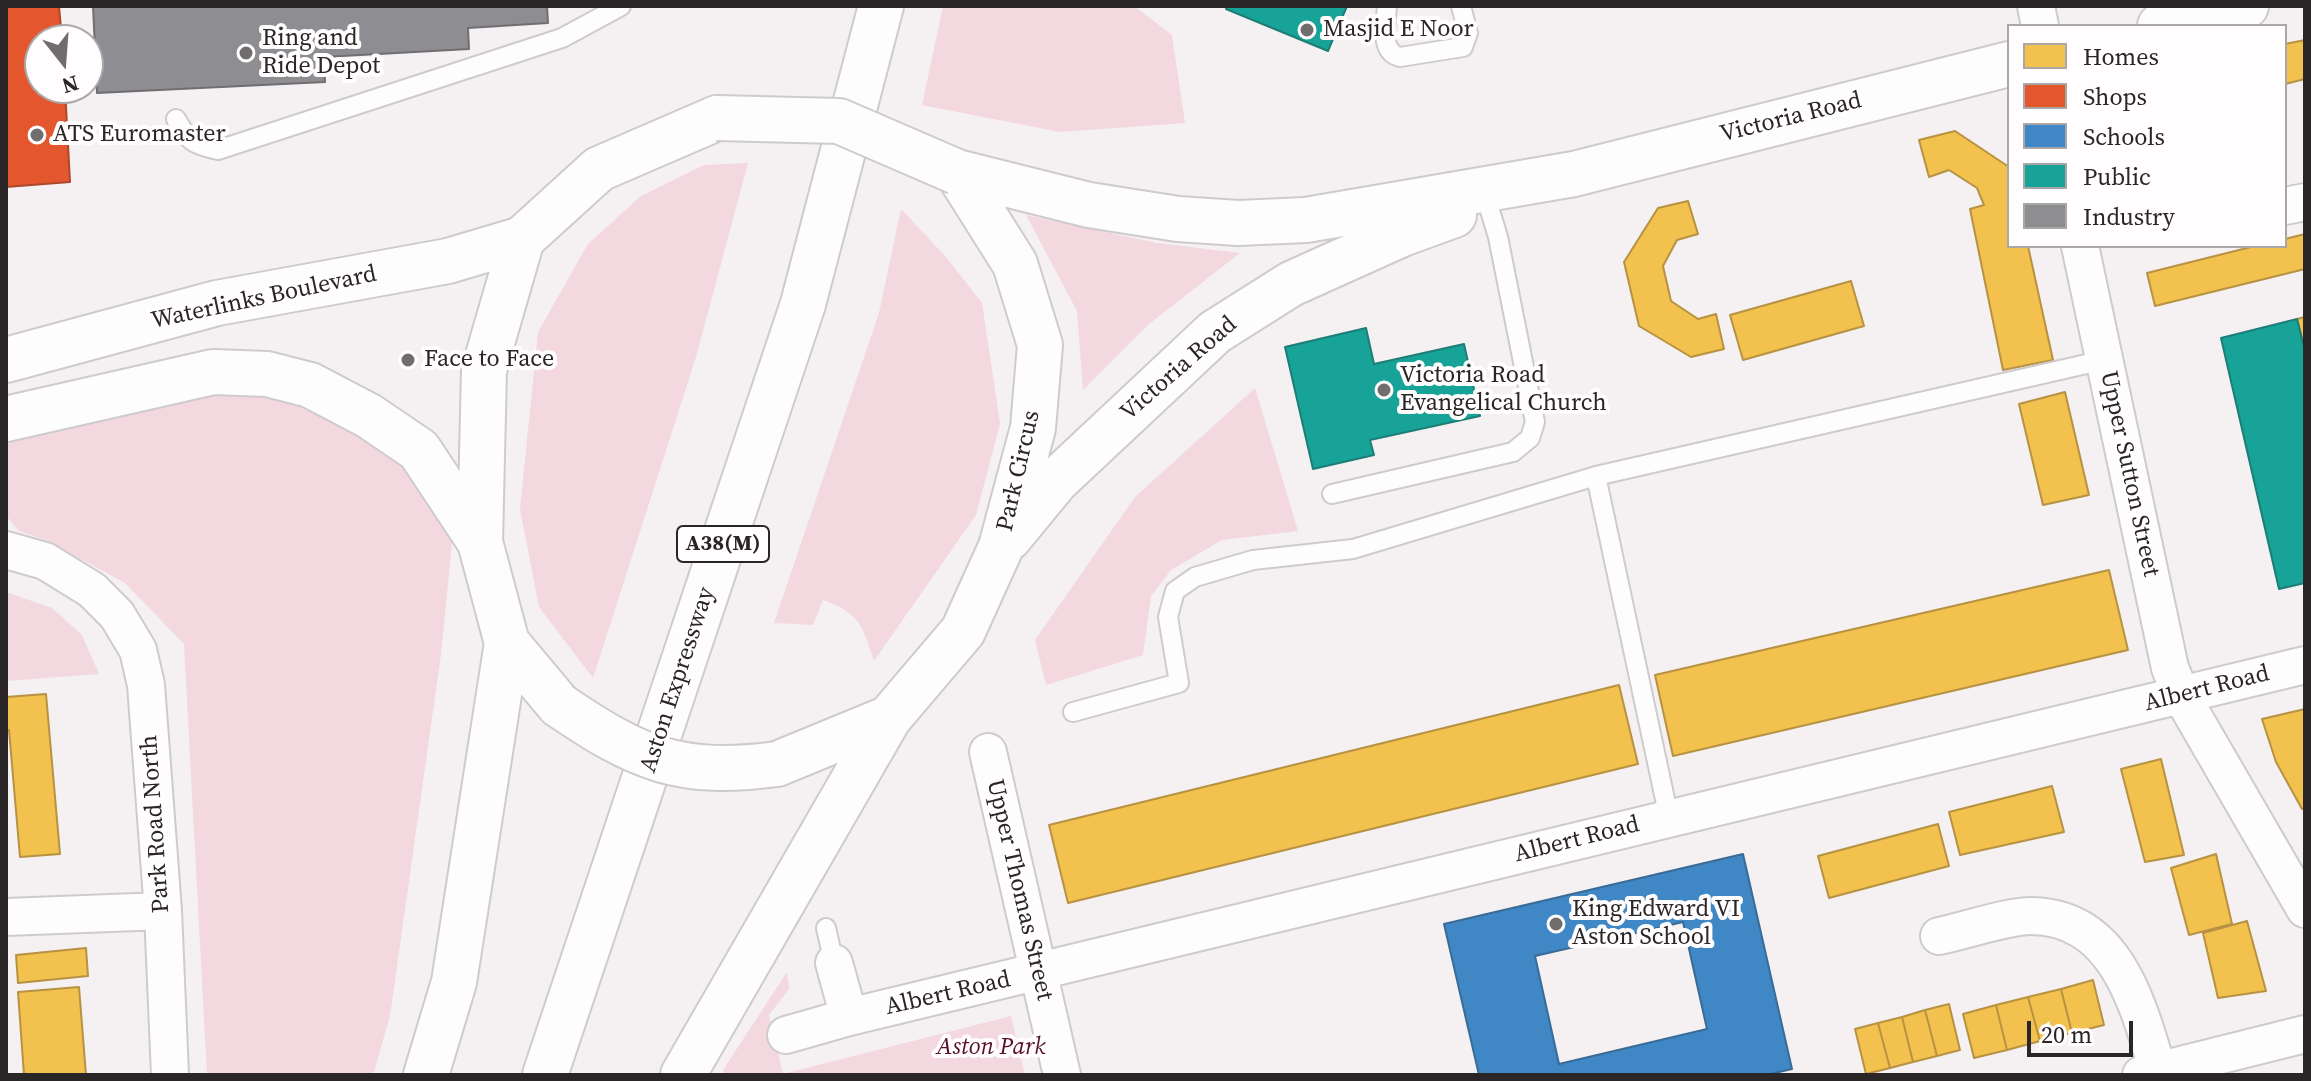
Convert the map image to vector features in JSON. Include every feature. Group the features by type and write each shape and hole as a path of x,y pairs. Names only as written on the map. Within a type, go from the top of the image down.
{"main road":[{"name":"Aston Expressway","path":"545,1075 803,304 881,6"},
{"path":"2169,24 2246,6"},
{"name":"Victoria Road","path":"957,172 1089,205 1178,219 1238,223 1306,220 1574,174 2007,65"},
{"path":"522,239 599,169 717,118 839,121 957,172"},
{"name":"Park Circus","path":"522,239 484,370 480,542 507,643 559,705 595,730 668,763 702,769 739,769 777,764 889,718 963,631 1001,547 1033,428 1040,345 1015,264 957,172"},
{"name":"Victoria Road","path":"1001,547 1056,481 1215,332 1291,284 1402,234 1574,174"},
{"name":"Waterlinks Boulevard","path":"6,360 217,303 448,261 522,239"},
{"path":"6,419 213,372 267,374 295,381 310,385 369,416 419,450 480,542"},
{"path":"426,1075 454,982 507,643"},
{"path":"683,1075 889,718"}],"street":[{"name":"Upper Sutton Street","path":"2090,248 2104,360 2170,668 2181,695 2305,909"},
{"name":"Park Road North","path":"6,550 45,561 92,590 117,615 138,650 146,685 163,911 170,1075"},
{"name":"Albert Road","path":"786,1035 849,1017 2305,665"},
{"name":"Upper Thomas Street","path":"988,752 1062,1075"},
{"path":"6,917 163,911"},
{"path":"1939,936 2029,916 2060,921 2082,929 2118,965 2139,1009 2150,1073 2305,1034"},
{"path":"834,963 849,1017"}],"lane":[{"path":"1387,6 1386,44 1394,57 1400,57 1463,47 1468,33 1461,6"},
{"path":"176,119 188,140 197,146 218,150 562,38 618,7"},
{"path":"1332,494 1513,452 1530,438 1535,422 1498,237 1488,204"},
{"path":"1073,712 1179,683 1168,617 1175,591 1195,577 1253,560 1353,549 1596,476 2104,360"},
{"path":"1596,476 1669,818"},
{"path":"826,928 834,963"}],"green space":[{"path":"943,6 1134,6 1172,35 1185,123 1060,132 922,105"},
{"path":"748,163 696,357 593,678 539,607 520,509 538,332 588,244 641,196 704,165"},
{"path":"901,209 946,257 982,303 1000,424 976,515 874,661 858,622 845,610 823,600 813,625 774,623 879,313"},
{"path":"1026,215 1157,243 1240,253 1149,324 1083,390 1077,311"},
{"path":"1255,388 1298,531 1222,540 1171,570 1151,596 1143,655 1046,685 1035,640 1135,497"},
{"path":"225,392 293,402 397,456 452,543 441,654 390,1016 373,1075 207,1075 184,644 125,583 48,541 19,531 7,517 6,443 9,438"},
{"path":"6,592 52,608 82,635 99,674 6,681"},
{"name":"Aston Park","path":"787,972 789,989 769,1015 783,1074 1011,1016 1025,1075 725,1075 723,1070"}],"building: Homes":[{"path":"2305,40 2305,79 2287,84 2287,44"},
{"path":"1955,131 2007,166 2007,248 2028,248 2053,360 2003,370 1970,209 1984,205 1977,188 1949,170 1929,177 1919,140"},
{"path":"1688,201 1698,234 1677,240 1663,266 1671,301 1698,319 1716,314 1724,349 1691,357 1639,326 1624,262 1658,208"},
{"path":"2305,234 2305,269 2155,306 2147,273 2247,248 2287,248 2287,238"},
{"path":"1851,281 1864,326 1743,360 1730,315"},
{"path":"2305,317 2305,351 2297,319"},
{"path":"2065,392 2089,495 2043,505 2019,404"},
{"path":"2109,570 2128,650 1673,756 1655,675"},
{"path":"1619,685 1638,764 1068,903 1049,825"},
{"path":"46,694 60,854 20,857 9,730 6,730 6,697"},
{"path":"2305,709 2305,808 2302,809 2276,762 2262,719"},
{"path":"2161,759 2184,855 2145,862 2121,769"},
{"path":"2052,786 2064,832 1960,855 1949,812"},
{"path":"1938,824 1949,866 1829,898 1818,856"},
{"path":"2216,854 2232,924 2189,935 2171,868"},
{"path":"2247,921 2266,991 2218,998 2203,933"},
{"path":"86,948 88,976 18,983 16,955"},
{"path":"2093,980 2104,1025 2072,1033 2061,989"},
{"path":"79,987 86,1075 24,1075 18,992"},
{"path":"2061,989 2072,1033 2040,1041 2028,997"},
{"path":"2028,997 2040,1041 2007,1050 1996,1005"},
{"path":"1949,1004 1960,1050 1937,1056 1925,1010"},
{"path":"1996,1005 2007,1050 1974,1058 1963,1014"},
{"path":"1925,1010 1937,1056 1913,1062 1902,1017"},
{"path":"1902,1017 1913,1062 1890,1068 1878,1023"},
{"path":"1878,1023 1890,1068 1866,1074 1855,1029"}],"building: Shops":[{"name":"ATS Euromaster","path":"6,6 59,6 61,24 24,24 24,104 66,104 70,182 6,187"}],"building: Schools":[{"path":"1743,854 1792,1069 1766,1075 1479,1075 1444,924","holes":["1683,922 1707,1029 1559,1064 1535,956"]}],"building: Public":[{"name":"Masjid E Noor","path":"1227,6 1347,6 1328,51 1226,9"},
{"path":"2297,319 2305,351 2305,583 2279,589 2221,338"},
{"name":"Victoria Road Evangelical Church","path":"1366,328 1374,364 1464,344 1480,416 1370,440 1374,455 1313,469 1285,347"}],"building: Industry":[{"name":"Ring and Ride Depot","path":"93,6 547,6 548,23 468,28 469,49 324,57 325,82 104,93 104,24 94,24"}],"place":[{"name":"Masjid E Noor","path":"1307,30"},
{"name":"Ring and Ride Depot","path":"246,53"},
{"name":"ATS Euromaster","path":"37,135"},
{"name":"Face to Face","path":"408,360"},
{"name":"Victoria Road Evangelical Church","path":"1384,390"},
{"name":"King Edward VI Aston School","path":"1556,924"}]}
